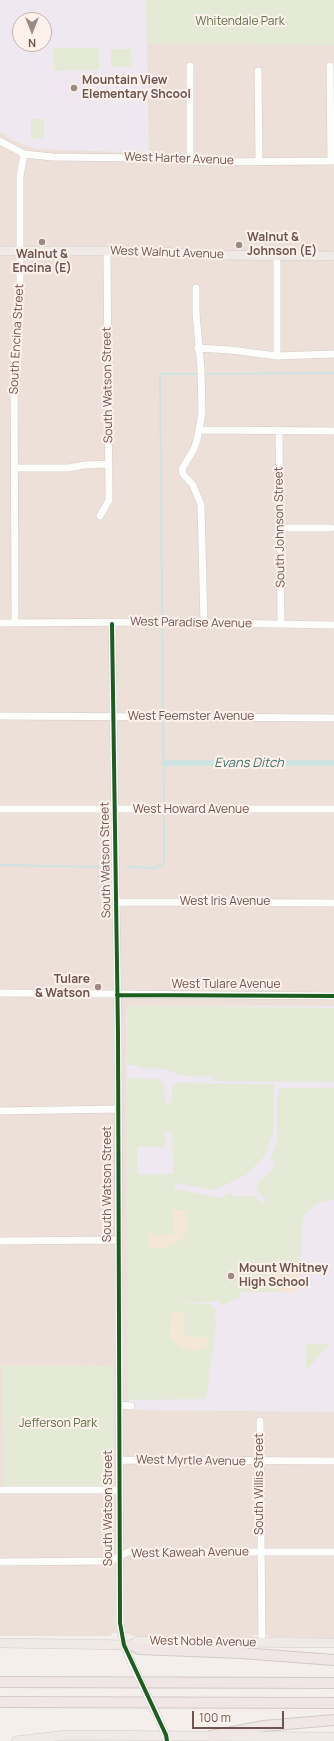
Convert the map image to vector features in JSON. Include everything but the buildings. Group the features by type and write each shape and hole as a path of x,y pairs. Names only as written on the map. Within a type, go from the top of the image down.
{"highway":[{"path":"128,1645 139,1649 241,1653 334,1660"},
{"path":"0,1682 334,1683"},
{"path":"0,1702 334,1703"},
{"path":"211,1736 264,1726 334,1720"}],"main road":[{"name":"West Walnut Avenue","path":"0,251 107,251 334,256"},
{"name":"West Noble Avenue","path":"0,1643 128,1645 138,1642 334,1643"},
{"path":"16,1741 66,1735 166,1738 211,1736 264,1739 334,1737"}],"street":[{"path":"190,66 190,160"},
{"path":"330,66 332,161"},
{"path":"258,70 259,161"},
{"path":"0,141 24,154"},
{"name":"West Harter Avenue","path":"24,154 52,157 190,160 208,162 332,161"},
{"name":"South Encina Street","path":"15,623 14,357 20,323 20,176 24,154"},
{"name":"South Watson Street","path":"100,516 109,500 107,251"},
{"path":"277,255 277,356"},
{"path":"196,288 198,348 202,390 200,430 194,449 182,468 183,474 193,485 201,504 204,624"},
{"path":"198,348 231,350 277,356 334,354"},
{"path":"200,430 334,431"},
{"name":"South Johnson Street","path":"279,430 281,624"},
{"path":"15,468 68,468 85,465 109,464"},
{"path":"280,528 331,528"},
{"name":"West Paradise Avenue","path":"0,623 112,624 126,622 334,625"},
{"name":"South Watson Street","path":"112,624 115,716 120,1623 128,1645 132,1664 157,1715 166,1738"},
{"name":"West Feemster Avenue","path":"0,716 334,718"},
{"name":"West Howard Avenue","path":"0,809 334,809"},
{"name":"West Iris Avenue","path":"116,902 334,903"},
{"name":"West Tulare Avenue","path":"0,993 334,996"},
{"path":"0,1111 118,1109"},
{"path":"0,1241 118,1240"},
{"path":"119,1406 131,1406"},
{"name":"South Willis Street","path":"260,1421 262,1643"},
{"name":"West Myrtle Avenue","path":"119,1460 334,1461"},
{"path":"0,1490 119,1490"},
{"name":"West Kaweah Avenue","path":"0,1562 111,1561 128,1552 334,1552"},
{"path":"264,1726 264,1739"}],"shaded area":[{"path":"0,0 334,0 334,1638 270,1637 268,1635 254,1635 252,1637 132,1636 129,1634 113,1633 110,1636 0,1636"},
{"name":"Mountain View Elementary Shcool","path":"0,0 146,0 149,153 36,149 12,140 0,132"},
{"name":"Mount Whitney High School","path":"130,1005 334,1006 334,1412 129,1410 126,1009"}],"green space":[{"name":"Whitendale Park","path":"146,0 334,0 334,45 147,44"},
{"path":"54,48 99,48 99,70 54,71"},
{"path":"111,49 131,49 132,67 111,67"},
{"path":"31,119 44,119 44,138 31,138"},
{"path":"130,1006 334,1008 334,1082 214,1081 214,1077 185,1076 163,1069 139,1068 138,1065 127,1065 127,1010"},
{"path":"127,1078 159,1079 164,1084 165,1103 172,1103 172,1088 176,1083 274,1084 274,1130 264,1157 246,1175 215,1190 174,1183 175,1189 221,1198 230,1192 233,1196 254,1196 262,1203 266,1199 257,1190 257,1184 276,1165 270,1158 277,1143 277,1094 279,1094 279,1088 334,1088 334,1199 316,1204 304,1216 301,1232 300,1288 295,1292 241,1292 239,1298 221,1305 216,1299 213,1302 176,1304 210,1304 215,1309 216,1327 206,1399 128,1400","holes":["165,1132 172,1132 173,1174 137,1175 137,1147 165,1147"]},
{"path":"306,1344 330,1344 308,1368 306,1368"},
{"name":"Jefferson Park","path":"2,1365 113,1366 112,1486 4,1488"}],"sand":[{"path":"171,1210 184,1210 186,1214 188,1227 182,1238 174,1245 159,1249 148,1246 148,1232 152,1235 171,1235 173,1233 173,1214"},
{"path":"281,1260 292,1261 299,1270 299,1288 295,1292 277,1291 270,1286 268,1281 269,1269 272,1265"},
{"path":"172,1312 186,1312 184,1316 184,1335 186,1337 208,1337 208,1348 193,1351 183,1348 177,1344 169,1331"}],"waterway":[{"path":"203,374 334,373"},
{"path":"163,715 160,374 199,374"},
{"name":"Evans Ditch","path":"163,719 164,801"},
{"name":"Evans Ditch","path":"164,763 334,763"},
{"path":"126,867 156,868 164,863 164,818"},
{"path":"0,865 107,867"}],"cycle path":[{"path":"112,624 118,1034 120,1623 124,1645 166,1735 167,1741"},
{"path":"117,995 334,996"}],"place":[{"name":"Mountain View Elementary Shcool","path":"74,88"},
{"name":"Walnut & Encina (E)","path":"42,242"},
{"name":"Walnut & Johnson (E)","path":"239,245"},
{"name":"Tulare & Watson","path":"98,987"},
{"name":"Mount Whitney High School","path":"231,1276"}]}
